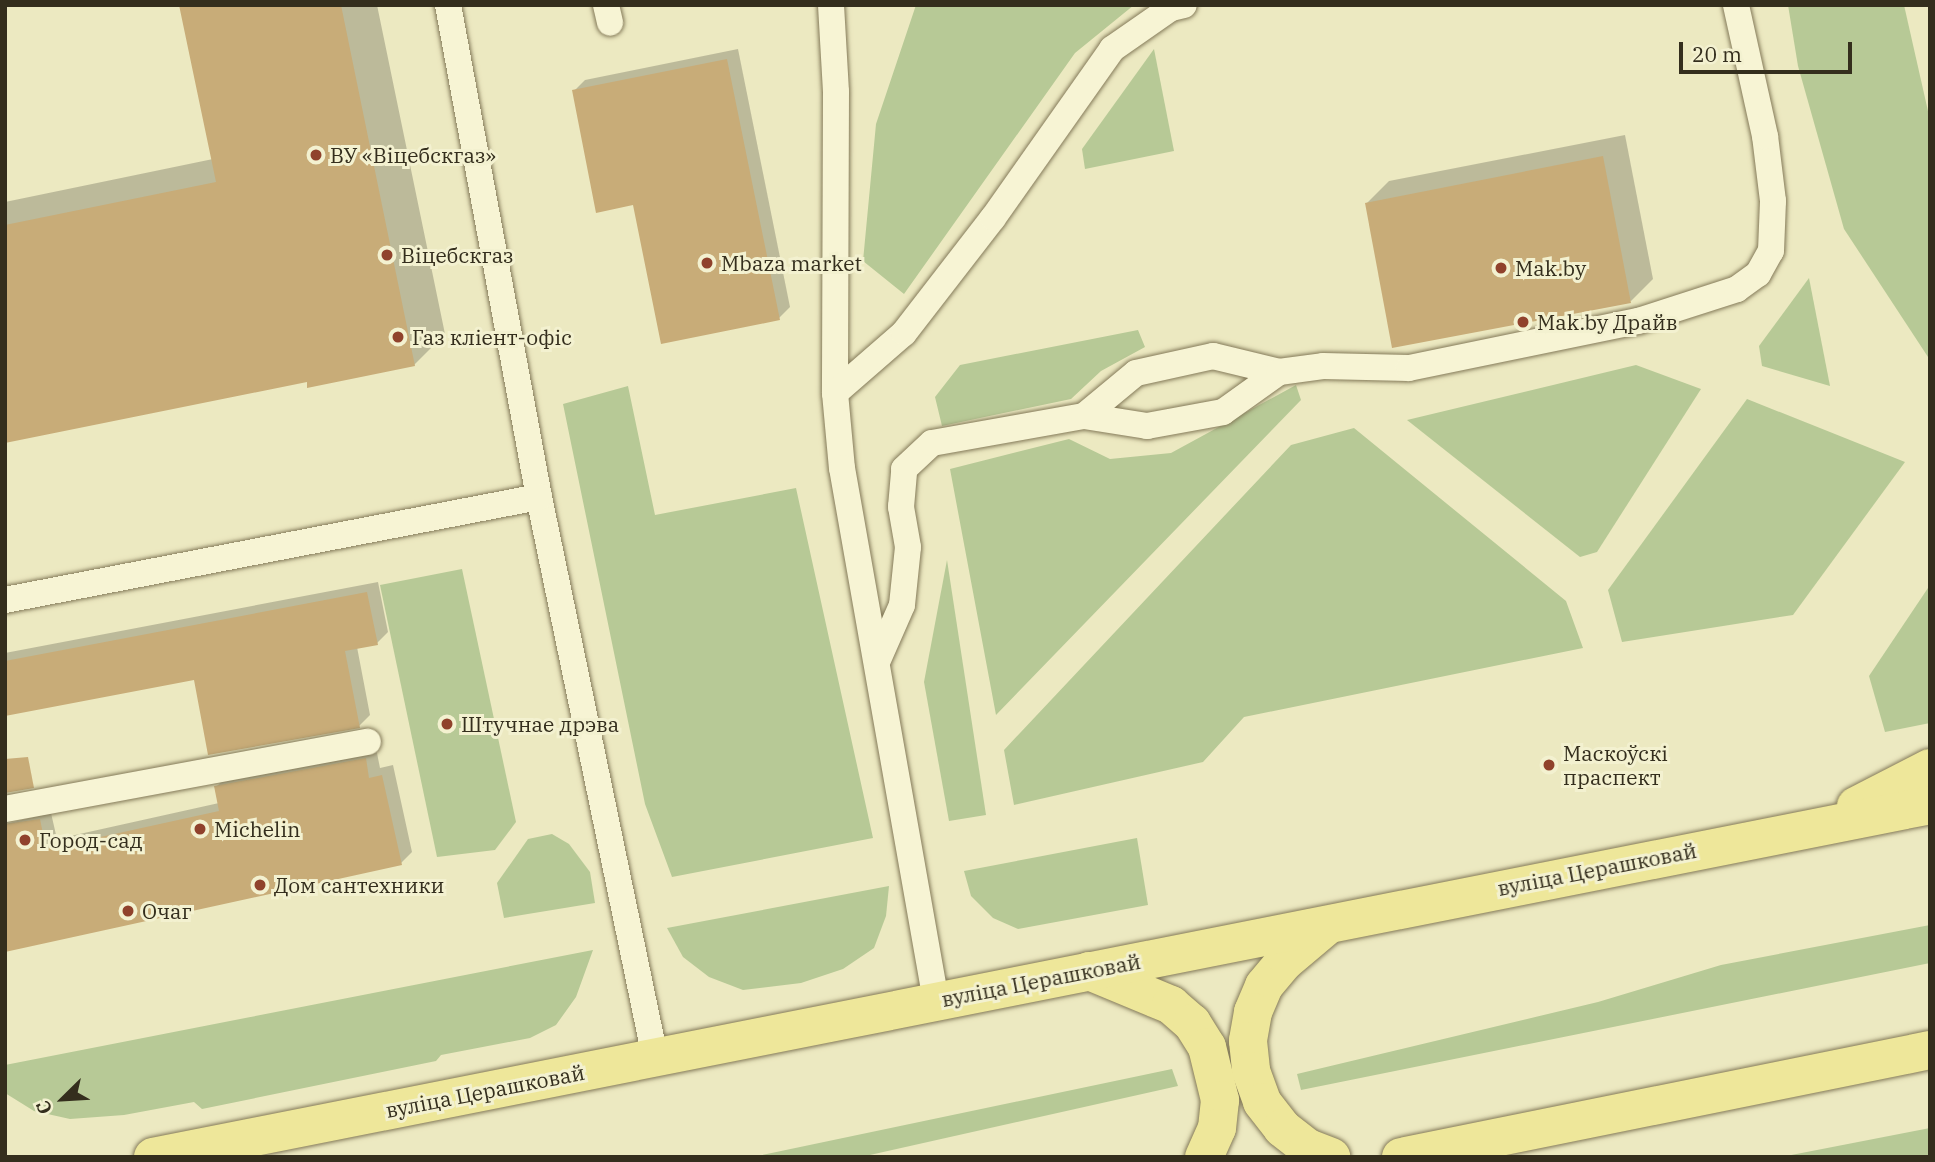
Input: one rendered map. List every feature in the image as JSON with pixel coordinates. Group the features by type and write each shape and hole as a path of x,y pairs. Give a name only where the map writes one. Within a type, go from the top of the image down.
{"main road":[{"path":"1819,825 1930,768"},
{"name":"вуліца Церашковай","path":"153,1157 1930,804"},
{"path":"1331,1157 1308,1148 1282,1128 1262,1102 1251,1071 1248,1041 1253,1012 1265,986 1284,962 1332,922"},
{"path":"1088,971 1171,1005 1192,1023 1207,1047 1220,1100 1217,1128 1204,1157"},
{"path":"1423,1155 1920,1054"}],"lane":[{"path":"448,5 539,498 655,1057"},
{"path":"831,5 836,92 835,393 842,468 936,1001"},
{"path":"835,393 904,333 993,218 1112,49 1171,8 1184,5"},
{"path":"1084,416 1136,373 1213,356 1279,372 1323,366 1409,368 1638,321 1737,289 1758,274 1771,251 1773,201 1765,136 1736,5"},
{"path":"877,662 902,605 908,547 901,507 904,469 932,443 1084,416 1147,426 1223,412 1279,372"},
{"path":"5,600 539,498"},
{"path":"5,809 368,742"}],"green space":[{"path":"916,5 1134,5 1075,53 904,294 863,261 876,124"},
{"path":"1788,5 1904,5 1930,120 1930,360 1844,229 1798,66"},
{"path":"1154,49 1174,151 1085,169 1082,149"},
{"path":"1809,278 1830,386 1762,366 1759,346"},
{"path":"1138,330 1145,347 1101,371 1071,399 942,426 935,397 960,365"},
{"path":"1636,365 1701,389 1597,552 1580,557 1407,420"},
{"path":"1296,385 1301,400 996,715 950,469 1069,439 1110,459 1171,453"},
{"path":"628,386 655,515 796,488 873,838 672,877 645,804 563,404"},
{"path":"1747,399 1905,462 1793,615 1622,642 1608,590"},
{"path":"1354,428 1566,601 1583,648 1244,717 1203,762 1014,805 1004,750 1291,445"},
{"path":"947,560 986,815 949,821 924,682"},
{"path":"462,569 516,822 495,850 437,857 380,585"},
{"path":"1930,585 1930,723 1885,732 1869,676"},
{"path":"552,834 569,844 590,872 595,903 504,918 497,883 528,839"},
{"path":"1137,838 1148,905 1018,929 993,918 971,896 964,871"},
{"path":"889,886 886,916 874,948 843,969 801,983 743,990 709,977 683,957 667,928"},
{"path":"1930,925 1930,963 1301,1090 1297,1074 1598,1002 1721,965"},
{"path":"593,950 576,997 556,1025 530,1038 441,1055 436,1061 202,1109 194,1102 124,1115 70,1119 34,1111 5,1093 5,1065"},
{"path":"1172,1069 1178,1086 861,1157 753,1157"},
{"path":"1930,1128 1930,1157 1781,1157"}],"building":[{"path":"179,5 341,5 415,366 307,388 307,382 5,443 5,225 216,182"},
{"name":"Mbaza market","path":"727,59 780,320 661,344 633,205 596,213 572,90"},
{"name":"Mak.by","path":"1603,156 1631,303 1392,348 1365,203"},
{"path":"367,592 378,645 345,651 360,728 208,755 194,680 5,716 5,661"},
{"path":"28,757 34,788 5,793 5,759"},
{"path":"366,758 369,778 382,775 402,865 5,952 5,824 40,819 46,849 219,811 214,786"}],"place":[{"name":"ВУ «Віцебскгаз»","path":"316,155"},
{"name":"Віцебскгаз","path":"387,255"},
{"name":"Mbaza market","path":"707,263"},
{"name":"Mak.by","path":"1501,268"},
{"name":"Маk.by Драйв","path":"1523,322"},
{"name":"Газ кліент-офіс","path":"398,337"},
{"name":"Штучнае дрэва","path":"447,724"},
{"name":"Маскоўскі праспект","path":"1549,765"},
{"name":"Michelin","path":"200,829"},
{"name":"Город-сад","path":"25,840"},
{"name":"Дом сантехники","path":"260,885"},
{"name":"Очаг","path":"128,911"}]}
